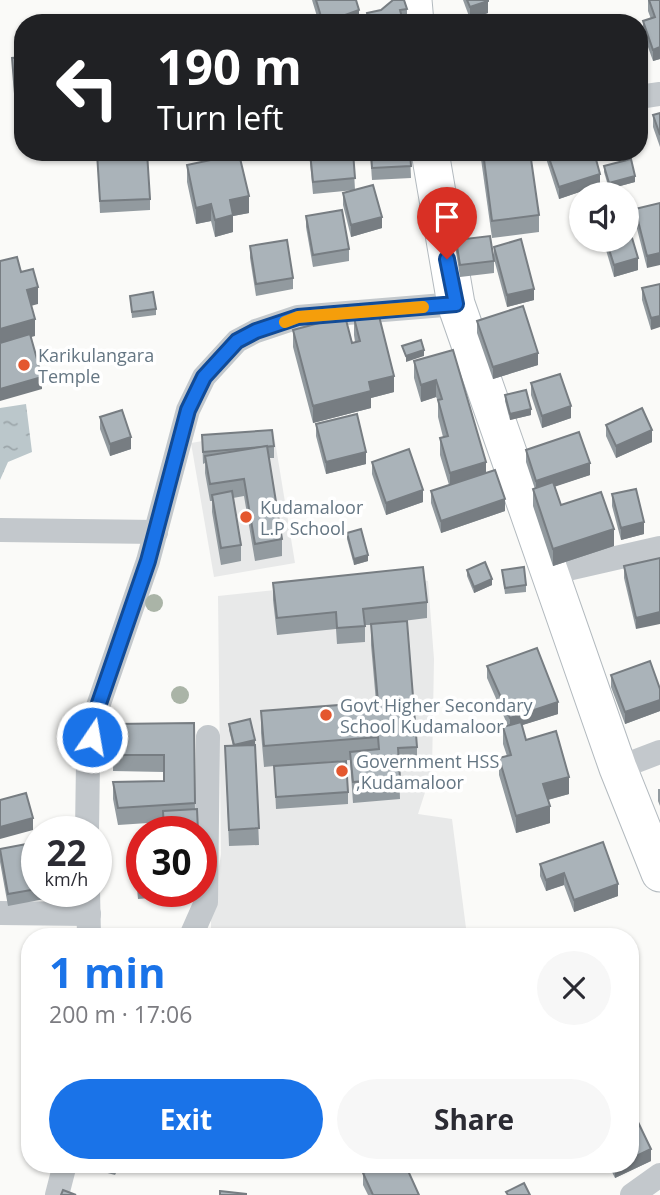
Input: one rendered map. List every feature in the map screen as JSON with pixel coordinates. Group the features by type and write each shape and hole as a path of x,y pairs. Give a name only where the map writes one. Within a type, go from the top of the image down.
{"main road":[{"path":"432,161 456,304 618,768 660,873"}],"street":[{"path":"87,816 88,762 96,712 148,561 188,410 204,377 237,341 256,331 298,317 456,304"},
{"path":"0,530 156,532"},
{"path":"550,573 660,548"},
{"path":"195,928 206,902 208,737"},
{"path":"618,768 660,752"},
{"path":"0,913 89,914"},
{"path":"57,1195 63,1173"},
{"path":"632,1195 660,1175"}],"shaded area":[{"name":"Kudamaloor L.P School","path":"273,429 295,563 214,577 191,443"},
{"name":"Govt Higher Secondary School Kudamaloor","path":"406,576 428,581 434,659 432,771 418,814 452,819 466,928 211,928 212,907 217,907 217,877 221,855 218,596"}],"water":[{"path":"26,404 32,452 8,462 0,480 0,408"}],"building":[{"path":"316,0 356,0 359,10 348,14 320,14"},
{"path":"393,0 404,0 407,9 400,10 401,14 367,14 381,10"},
{"path":"467,0 488,0 488,1 470,7"},
{"path":"649,0 660,0 660,47 653,50 648,36 648,19 655,17"},
{"path":"660,113 660,135 653,115"},
{"path":"98,161 148,161 150,199 100,201"},
{"path":"206,161 241,161 249,196 230,200 233,215 215,220 211,204 196,208 187,165"},
{"path":"311,161 354,161 355,178 313,182"},
{"path":"372,161 411,161 411,166 372,168"},
{"path":"484,161 531,161 539,215 492,221"},
{"path":"550,161 596,161 600,174 559,187"},
{"path":"631,161 635,176 609,182 604,166"},
{"path":"373,185 382,217 351,225 343,193"},
{"path":"660,203 660,253 647,256 639,225 639,208"},
{"path":"342,210 349,249 313,255 306,216"},
{"path":"490,236 494,261 460,265 456,240"},
{"path":"521,239 534,289 507,295 494,247"},
{"path":"287,240 293,278 256,284 250,246"},
{"path":"610,252 636,252 638,258 614,265"},
{"path":"17,257 21,272 33,269 38,287 27,290 35,319 0,329 0,261"},
{"path":"660,284 660,316 651,318 642,288"},
{"path":"153,292 156,309 132,312 130,296"},
{"path":"523,306 538,353 493,367 477,321"},
{"path":"378,312 394,376 369,382 371,391 313,406 293,330 345,316 352,343 360,341 354,318"},
{"path":"30,334 42,377 0,389 0,343"},
{"path":"421,340 424,350 406,356 402,346"},
{"path":"453,350 486,462 450,473 440,438 448,436 438,400 442,399 436,380 421,385 414,361"},
{"path":"560,374 571,406 542,416 531,383"},
{"path":"526,390 531,409 510,414 505,395"},
{"path":"642,408 652,430 616,446 606,425"},
{"path":"122,410 131,437 110,444 100,417"},
{"path":"357,414 366,452 326,462 316,424"},
{"path":"272,430 274,446 203,452 202,435"},
{"path":"579,432 590,463 536,481 526,450"},
{"path":"267,446 282,539 255,544 244,479 210,484 205,456"},
{"path":"409,449 423,490 386,503 372,462"},
{"path":"495,470 505,499 441,521 431,491"},
{"path":"553,482 561,505 601,492 614,529 553,549 533,489"},
{"path":"636,489 644,522 621,528 612,494"},
{"path":"232,491 241,545 221,548 212,495"},
{"path":"361,529 368,555 354,559 347,533"},
{"path":"660,558 660,612 636,618 624,566"},
{"path":"485,562 492,579 474,587 467,570"},
{"path":"423,567 427,602 363,609 365,626 337,628 336,612 277,618 273,583"},
{"path":"524,567 526,585 505,588 502,570"},
{"path":"407,621 417,747 398,748 400,778 353,782 350,752 379,749 378,737 264,746 261,711 378,702 371,624"},
{"path":"537,648 558,702 510,718 487,666"},
{"path":"650,661 660,689 660,700 625,712 611,675"},
{"path":"250,719 255,740 234,745 229,724"},
{"path":"521,722 526,740 556,731 569,777 543,784 550,806 516,816 499,758 511,755 503,727"},
{"path":"194,723 195,803 118,808 113,782 164,781 164,755 113,755 114,724"},
{"path":"255,745 259,828 229,830 225,746"},
{"path":"346,761 348,792 276,797 274,766"},
{"path":"26,793 32,816 21,816 21,821 0,827 0,800"},
{"path":"197,809 197,816 163,816 163,811"},
{"path":"603,842 618,884 574,900 564,873 546,880 540,864"},
{"path":"21,845 21,892 8,894 0,849"},
{"path":"639,1124 651,1149 639,1155"},
{"path":"363,1173 409,1173 419,1195 373,1195"},
{"path":"524,1183 530,1195 508,1195 506,1192"},
{"path":"63,1190 76,1195 61,1195"},
{"path":"220,1191 246,1194 246,1195 220,1195"}],"slow traffic":[{"path":"285,322 298,317 423,307"}],"place":[{"name":"Karikulangara Temple","path":"24,365"},
{"name":"Kudamaloor L.P School","path":"246,517"},
{"name":"Govt Higher Secondary School Kudamaloor","path":"326,715"},
{"name":"Government HSS ,Kudamaloor","path":"342,771"}],"route":[{"path":"92,737 96,712 148,561 188,410 204,377 237,341 256,331 298,317 456,304 447,259"}]}
